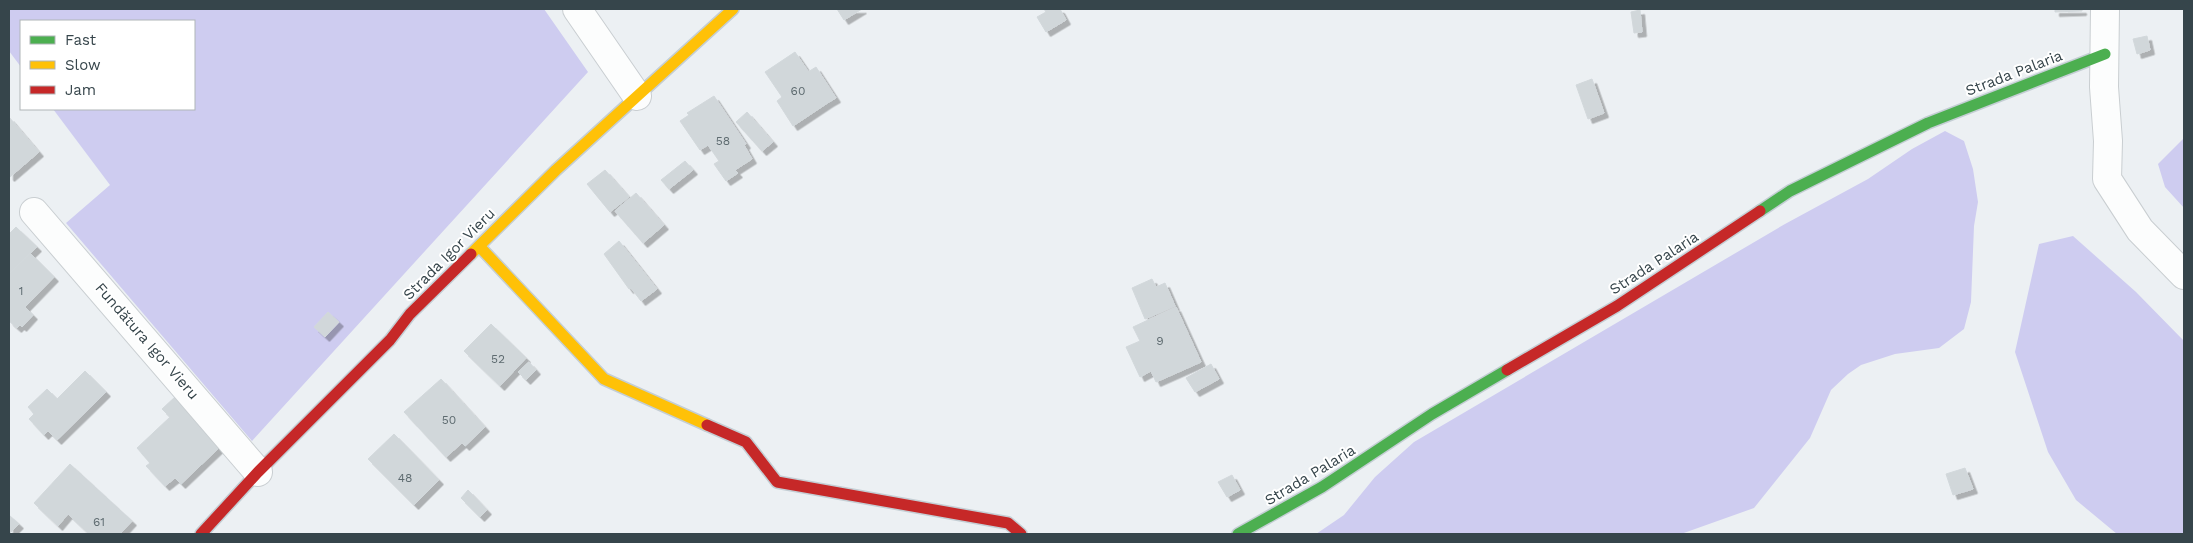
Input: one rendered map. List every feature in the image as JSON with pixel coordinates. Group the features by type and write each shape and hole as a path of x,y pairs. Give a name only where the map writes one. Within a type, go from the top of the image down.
{"street":[{"path":"577,9 637,96"},
{"name":"Strada Igor Vieru","path":"200,534 258,472 390,340 410,314 556,170 733,9"},
{"path":"2105,9 2104,87 2108,141 2107,179 2140,230 2184,275"},
{"name":"Strada Palaria","path":"1238,534 1322,487 1432,414 1617,306 1790,191 1928,122 2105,54"},
{"name":"Fundătura Igor Vieru","path":"34,212 258,472"},
{"path":"479,246 604,378 746,442 777,482 1008,523 1021,534"}],"shaded area":[{"path":"9,9 544,9 588,72 252,441 66,223 110,185 54,110 195,110 195,20 20,20 20,66 9,51"},
{"path":"1945,131 1964,141 1973,169 1978,202 1974,226 1971,302 1964,329 1939,348 1895,354 1861,365 1848,374 1831,390 1810,438 1754,508 1681,534 1316,534 1344,515 1375,477 1414,442 1785,224 1868,179 1912,149"},
{"path":"2184,138 2184,208 2165,187 2158,164"},
{"path":"2073,236 2136,292 2184,341 2184,534 2117,534 2076,500 2048,452 2015,352 2039,244"}],"building":[{"path":"837,9 862,9 844,20"},
{"path":"1044,9 1060,9 1066,20 1046,32 1037,17 1046,12"},
{"path":"2055,9 2082,9 2082,11 2055,12"},
{"path":"1640,10 1642,32 1634,33 1631,12"},
{"path":"2147,36 2150,50 2137,54 2133,39"},
{"path":"795,52 829,102 793,126 777,101 782,97 765,72"},
{"path":"816,67 836,98 829,102 808,72"},
{"path":"1592,79 1604,113 1588,119 1576,85"},
{"path":"714,96 746,144 744,145 752,159 735,170 738,173 726,181 714,164 719,161 708,145 700,150 680,121 689,115 687,113"},
{"path":"747,112 773,142 762,151 736,122"},
{"path":"9,117 39,152 10,177 9,176"},
{"path":"685,161 693,170 669,189 661,180"},
{"path":"605,170 629,197 610,212 587,184"},
{"path":"636,193 664,225 643,243 615,211"},
{"path":"16,227 37,247 9,274 9,234"},
{"path":"619,241 657,289 641,301 631,288 629,289 604,254"},
{"path":"30,253 54,277 25,307 33,315 22,327 20,325 17,328 9,321 9,274"},
{"path":"1152,279 1156,287 1165,283 1175,306 1145,319 1132,288"},
{"path":"1176,307 1201,362 1156,382 1151,371 1140,377 1126,347 1140,341 1133,327"},
{"path":"328,312 339,322 325,337 314,327"},
{"path":"491,324 526,358 500,386 464,351"},
{"path":"529,362 536,370 526,380 518,372"},
{"path":"1211,364 1219,379 1195,392 1186,378"},
{"path":"85,371 106,392 57,440 48,431 44,435 29,419 34,414 28,407 47,389 57,399"},
{"path":"441,379 485,427 465,446 462,443 446,457 404,412"},
{"path":"176,396 222,445 181,484 175,478 165,486 146,466 150,463 137,448 170,417 162,409"},
{"path":"394,434 439,480 414,505 368,459"},
{"path":"70,464 132,521 120,534 89,534 68,514 58,526 34,503"},
{"path":"1965,468 1973,489 1953,495 1946,474"},
{"path":"1232,475 1240,490 1227,497 1218,482"},
{"path":"468,490 487,510 480,517 461,498"},
{"path":"9,515 19,524 9,534"}],"traffic: fast":[{"path":"1760,211 1790,191 1928,123 2105,54"},
{"path":"1238,534 1322,487 1432,414 1507,370"}],"traffic: slow":[{"path":"471,254 556,170 733,9"},
{"path":"479,246 604,379 707,425"}],"traffic: jam":[{"path":"1507,370 1617,306 1760,211"},
{"path":"201,534 258,472 390,340 410,314 471,254"},
{"path":"707,425 746,442 777,482 1008,523 1021,534"}]}
